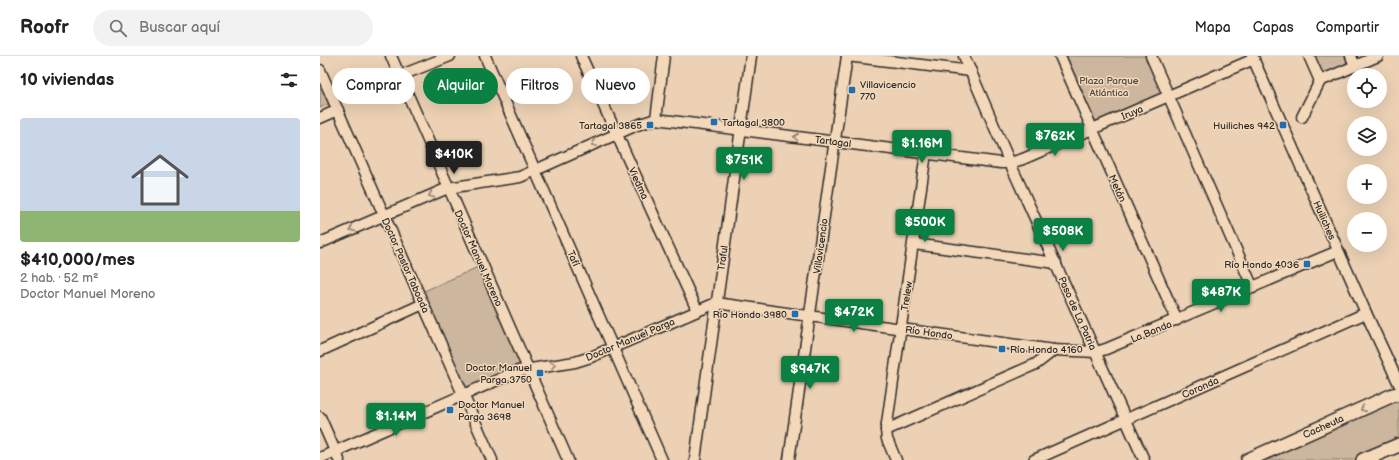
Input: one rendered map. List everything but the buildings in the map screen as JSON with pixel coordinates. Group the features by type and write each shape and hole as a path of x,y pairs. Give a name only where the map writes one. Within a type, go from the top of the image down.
{"street":[{"name":"Doctor Manuel Moreno","path":"391,56 396,68"},
{"path":"415,70 450,56"},
{"name":"Tafí","path":"485,56 662,460"},
{"name":"Viedma","path":"581,56 697,310"},
{"path":"320,243 448,188 511,179 536,170 616,134 656,119 664,56"},
{"name":"Traful","path":"695,460 751,56"},
{"path":"847,56 971,71"},
{"name":"Villavicencio","path":"789,460 847,56"},
{"name":"Paso de La Patria","path":"964,56 1144,460"},
{"name":"Metán","path":"1060,56 1177,320"},
{"path":"1151,56 1253,288"},
{"path":"1310,56 1320,80"},
{"path":"1350,56 1355,66"},
{"path":"1302,117 1320,80 1378,56"},
{"name":"Iruya","path":"1010,162 1023,159 1253,58"},
{"name":"Huiliches","path":"1253,58 1366,313 1399,381"},
{"name":"Doctor Pastor Taboada","path":"320,70 492,460"},
{"name":"Doctor Manuel Moreno","path":"411,104 568,460"},
{"path":"320,118 338,110"},
{"name":"Tartagal","path":"656,119 926,154 1001,163 1010,162"},
{"name":"Trelew","path":"896,460 887,439 886,430 926,154"},
{"path":"914,244 1056,263"},
{"name":"La Banda","path":"1096,352 1177,320 1338,251"},
{"name":"Doctor Manuel Parga","path":"320,458 337,456 464,395 518,371 575,362 591,357 716,303"},
{"name":"Río Hondo","path":"716,303 725,303 1054,350 1096,352"},
{"path":"320,351 423,304"},
{"name":"Coronda","path":"1034,460 1366,313"},
{"path":"886,430 1036,364 1054,350"},
{"name":"Cacheuta","path":"1248,460 1393,395 1399,394"},
{"path":"320,417 337,456"},
{"path":"1363,460 1399,445"}],"green space":[{"name":"Plaza Parque Atlántica","path":"1063,56 1148,56 1165,94 1093,124"},
{"path":"1314,56 1348,57 1345,65 1327,72 1323,72"},
{"path":"320,79 330,103 320,108"},
{"path":"478,267 523,365 465,391 422,292"},
{"path":"1399,394 1399,445 1363,460 1248,460"}],"place":[{"name":"Villavicencio 770","path":"852,90"},
{"name":"Tartagal 3800","path":"714,122"},
{"name":"Tartagal 3865","path":"650,125"},
{"name":"Huiliches 942","path":"1283,125"},
{"name":"Río Hondo 4036","path":"1307,264"},
{"name":"Río Hondo 3980","path":"795,314"},
{"name":"Río Hondo 4160","path":"1002,349"},
{"name":"Doctor Manuel Parga 3750","path":"540,373"},
{"name":"Doctor Manuel Parga 3698","path":"450,410"}]}
